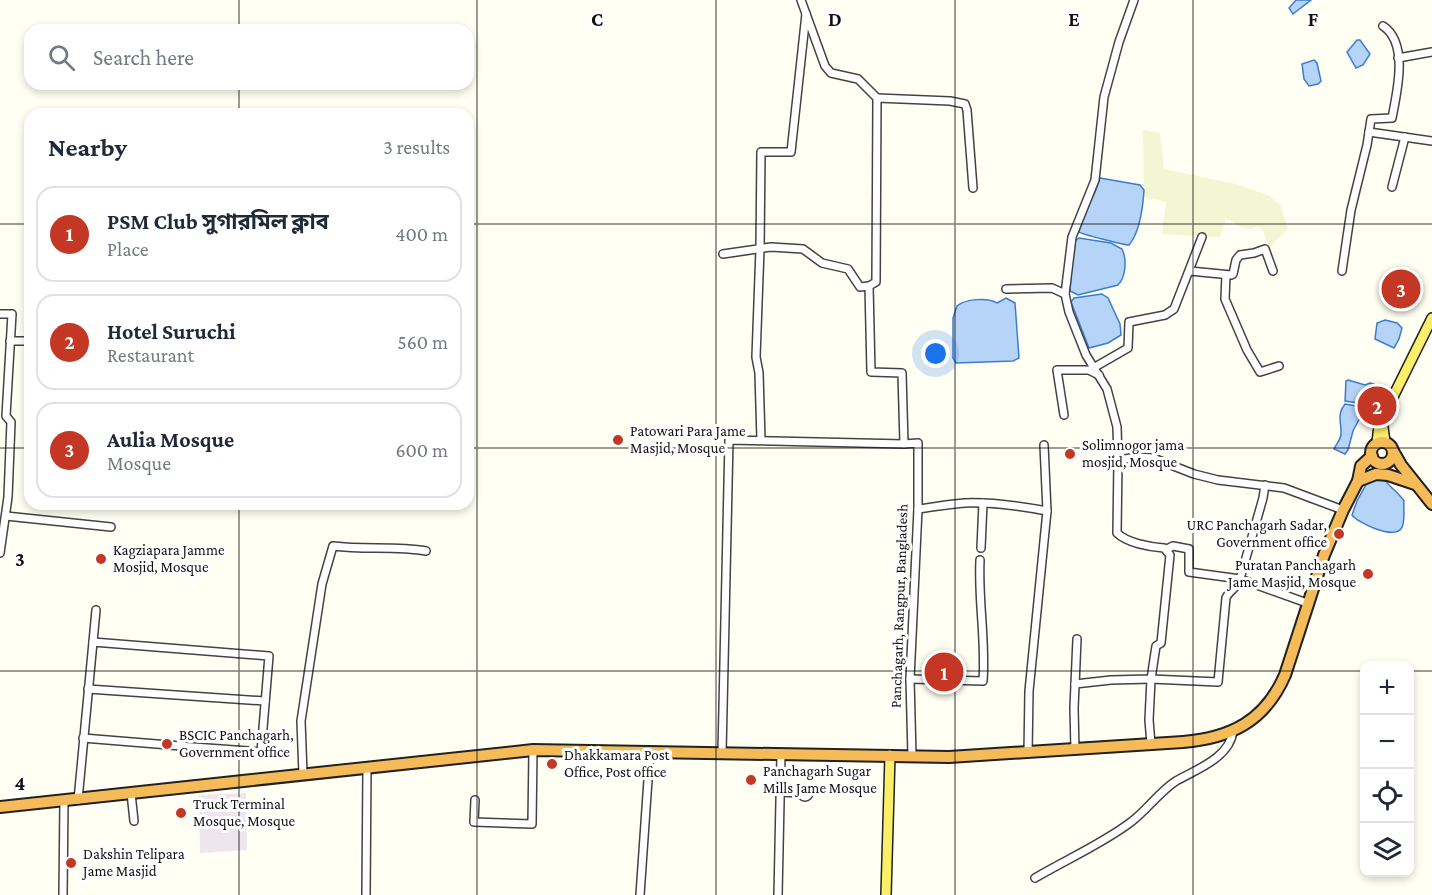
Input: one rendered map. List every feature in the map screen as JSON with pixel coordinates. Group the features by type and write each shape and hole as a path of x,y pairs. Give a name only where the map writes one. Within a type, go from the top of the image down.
{"highway":[{"path":"1362,480 1360,469 1373,447 1381,443 1390,445 1401,465 1432,504"},
{"path":"1388,463 1392,459 1393,451"},
{"path":"1368,458 1376,462 1401,465"},
{"path":"0,807 533,750 975,756 1205,740 1233,732 1258,714 1277,692 1307,603 1343,510 1362,480 1376,474 1388,475 1416,485"}],"main road":[{"path":"1381,443 1380,423 1432,318"},
{"path":"886,895 890,755"}],"street":[{"path":"801,0 825,66 831,73 858,79 878,98 950,101 965,104 968,110 973,188"},
{"path":"1134,0 1119,42 1104,97 1095,180 1072,237 1065,294 1076,332 1086,355 1107,389 1115,414 1118,460 1117,533 1138,544 1167,549 1173,546 1189,549 1189,572 1240,579 1307,603"},
{"path":"761,440 759,373 756,357 761,152 790,152 806,14"},
{"path":"1342,271 1351,210 1371,119 1373,117 1392,118 1398,79 1398,58 1395,38 1383,26"},
{"path":"1398,58 1432,52"},
{"path":"723,254 771,247 802,249 822,263 848,269 860,287 876,282 878,98"},
{"path":"1369,132 1432,141"},
{"path":"1392,187 1405,137"},
{"path":"1095,367 1128,348 1129,322 1165,315 1174,309 1202,237"},
{"path":"1190,271 1233,274 1239,255 1254,254 1265,249 1273,271"},
{"path":"1226,275 1226,299 1251,357 1260,372 1279,366"},
{"path":"722,753 729,440 904,444 902,373 871,372 869,286"},
{"path":"1006,290 1053,288 1065,294"},
{"path":"0,314 12,314 6,416 11,422 6,516 0,553"},
{"path":"10,341 24,341"},
{"path":"1064,416 1058,370 1089,370 1099,375"},
{"name":"Panchagarh, Rangpur, Bangladesh","path":"904,444 918,443 918,509 910,679 912,756"},
{"path":"1028,753 1029,691 1047,511 1044,445"},
{"path":"1118,460 1138,457 1154,458 1181,470 1218,480 1290,489 1343,510"},
{"path":"1075,684 1151,679 1218,682 1227,598 1229,592 1239,584 1265,485"},
{"path":"918,509 983,503 1015,505 1047,511"},
{"path":"981,548 983,503"},
{"path":"6,516 111,527"},
{"path":"303,774 301,721 322,584 333,546 356,549 410,548 426,551"},
{"path":"1151,744 1149,720 1151,679 1155,648 1161,643 1170,567 1170,555 1167,549"},
{"path":"910,679 983,681 983,637 978,590 980,561"},
{"path":"78,800 96,610"},
{"path":"1075,750 1077,639"},
{"path":"83,738 261,752 268,656 93,642"},
{"path":"88,688 265,701"},
{"path":"1035,878 1132,822 1175,782 1217,756 1227,746 1233,732"},
{"path":"475,800 474,822 531,824 533,750"},
{"path":"639,895 650,751"},
{"path":"779,895 781,754"},
{"path":"366,895 367,767"},
{"path":"780,792 800,793"},
{"path":"131,793 134,821"},
{"path":"63,895 64,800"}],"shaded area":[{"path":"246,793 247,850 200,853 199,795"}],"green space":[{"path":"1143,130 1160,133 1164,169 1236,184 1270,196 1281,206 1288,229 1269,247 1262,229 1257,226 1252,229 1241,227 1226,218 1220,237 1162,234 1166,202 1144,197"}],"water":[{"path":"1296,0 1311,0 1293,14 1289,8"},
{"path":"1357,40 1360,40 1370,54 1363,65 1356,68 1347,52"},
{"path":"1314,60 1317,63 1321,81 1309,86 1304,79 1302,64"},
{"path":"1100,178 1140,185 1144,190 1138,226 1129,245 1079,232 1085,210"},
{"path":"1079,238 1111,243 1122,249 1125,268 1118,285 1078,295 1070,291 1073,248 1075,241"},
{"path":"1102,294 1108,298 1120,324 1121,335 1108,343 1089,348 1071,302 1074,298"},
{"path":"1006,298 1015,303 1019,358 1013,361 956,363 953,358 953,318 957,306 977,300 997,303"},
{"path":"1385,320 1397,323 1402,328 1394,348 1375,339 1377,323"},
{"path":"1346,381 1365,385 1374,384 1375,388 1365,404 1345,401"},
{"path":"1345,404 1362,407 1364,410 1345,454 1334,449 1341,435 1340,415"},
{"path":"1382,476 1404,501 1403,523 1397,532 1375,529 1352,515 1368,481"}],"place":[{"name":"Aulia Mosque","path":"1401,289"},
{"name":"Hotel Suruchi","path":"1377,406"},
{"name":"Patowari Para Jame Masjid, Mosque","path":"618,440"},
{"name":"Solimnogor jama mosjid, Mosque","path":"1070,454"},
{"name":"URC Panchagarh Sadar, Government office","path":"1339,534"},
{"name":"Kagziapara Jamme Mosjid, Mosque","path":"101,559"},
{"name":"Puratan Panchagarh Jame Masjid, Mosque","path":"1368,574"},
{"name":"PSM Club সুগারমিল ক্লাব","path":"944,672"},
{"name":"BSCIC Panchagarh, Government office","path":"167,744"},
{"name":"Dhakkamara Post Office, Post office","path":"552,764"},
{"name":"Panchagarh Sugar Mills Jame Mosque","path":"751,780"},
{"name":"Truck Terminal Mosque, Mosque","path":"181,813"},
{"name":"Dakshin Telipara Jame Masjid","path":"71,863"}]}
